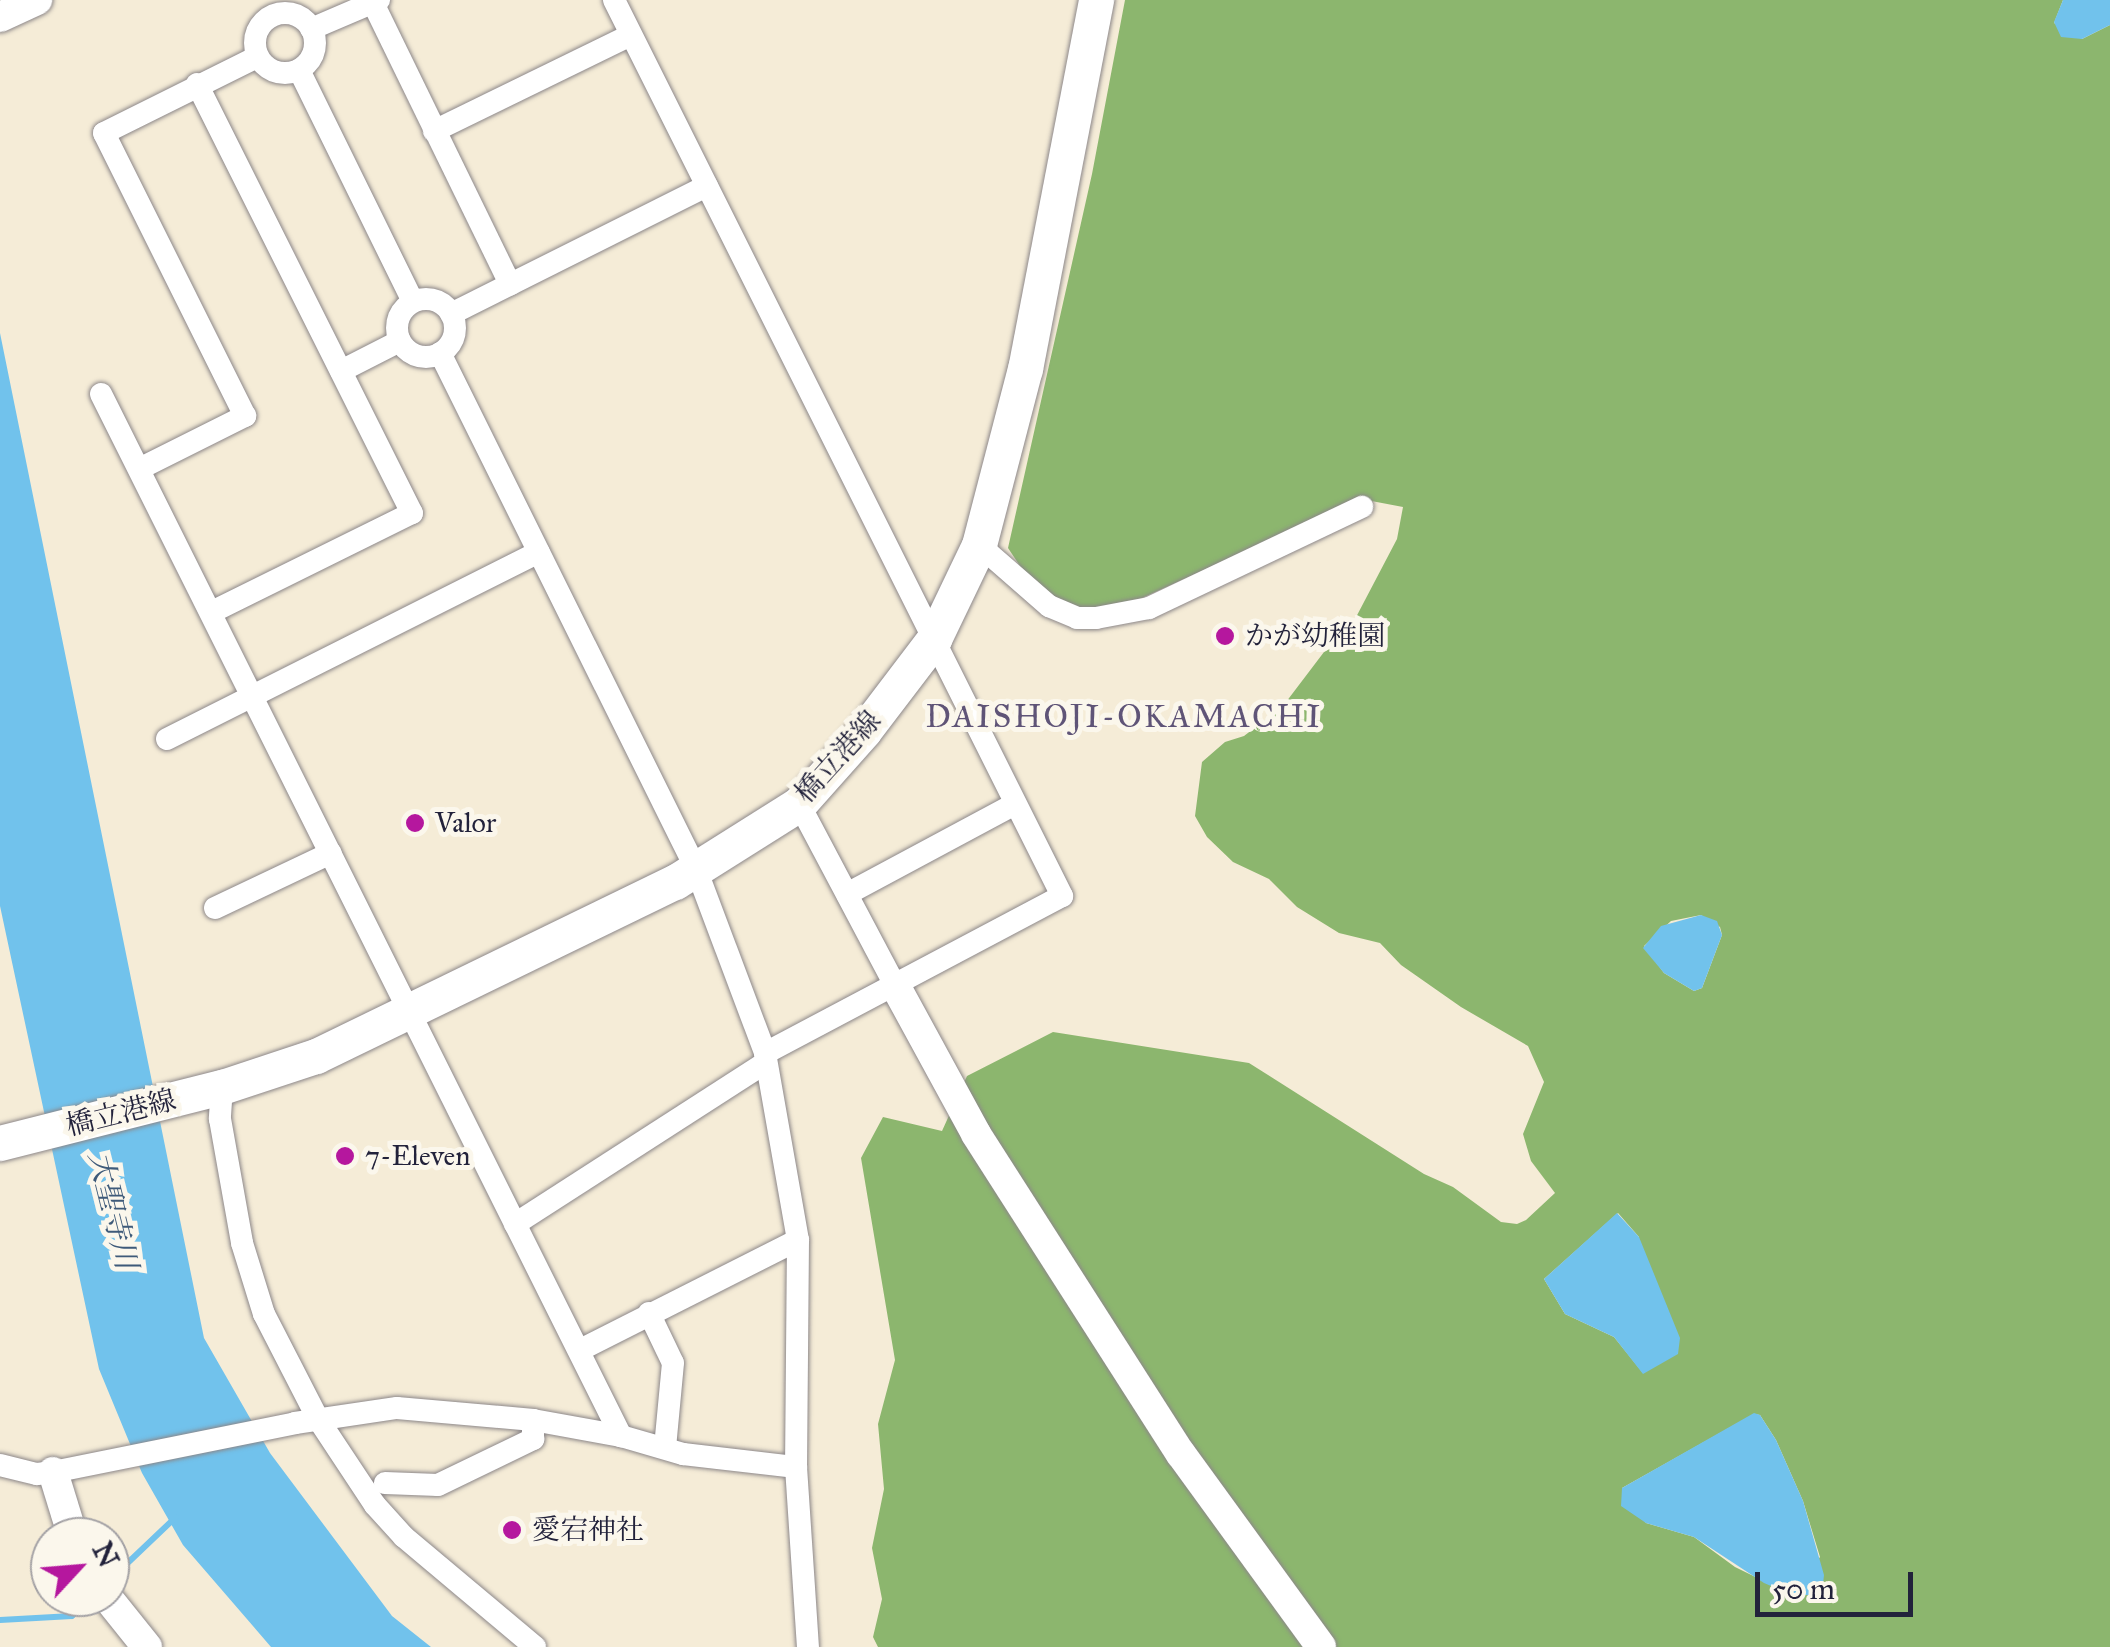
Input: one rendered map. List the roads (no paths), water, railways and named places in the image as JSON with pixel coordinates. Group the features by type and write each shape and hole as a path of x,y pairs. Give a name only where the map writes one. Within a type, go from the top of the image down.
{"main road":[{"name":"橋立港線","path":"0,1143 216,1088 316,1056 411,1013 696,869 799,804 864,731 934,639 979,544 1026,369 1096,0"}],"street":[{"path":"0,17 37,0"},
{"path":"514,1224 765,1058 1062,896 614,0"},
{"path":"311,29 376,2 510,284"},
{"path":"268,8 292,14 311,29 313,55 299,70 280,73 258,56 258,28 268,8"},
{"path":"434,131 631,34"},
{"path":"139,470 245,416 104,133 258,56"},
{"path":"299,70 412,302"},
{"path":"197,84 412,513 212,612"},
{"path":"451,314 707,186"},
{"path":"432,299 451,314 453,338 440,354 413,354 400,341 397,323 412,302 432,299"},
{"path":"340,371 400,341"},
{"path":"440,354 696,869 765,1058 798,1240 796,1467 808,1647"},
{"path":"102,394 621,1436"},
{"path":"979,544 1049,606 1077,618 1107,617 1149,608 1182,594 1362,507"},
{"path":"167,739 540,552"},
{"path":"799,804 976,1134 1182,1454 1321,1647"},
{"path":"848,894 1014,804"},
{"path":"215,908 331,852"},
{"path":"216,1088 242,1243 264,1314 306,1421 392,1523 453,1581 504,1617 535,1647"},
{"path":"580,1350 798,1240"},
{"path":"649,1313 673,1364 665,1448"},
{"path":"0,1465 37,1474 306,1421 397,1408 533,1420 665,1448 796,1467"},
{"path":"392,1523 394,1483 438,1484 533,1439 533,1420"},
{"path":"68,1468 72,1517"},
{"path":"124,1617 148,1647"}],"water":[{"path":"2063,0 2110,0 2110,25 2082,39 2061,37 2054,22"},
{"name":"大聖寺川","path":"0,333 204,1338 270,1453 392,1616 431,1647 271,1647 183,1545 142,1473 99,1369 0,906"},
{"path":"1701,915 1717,921 1722,935 1702,988 1694,991 1664,973 1643,948 1661,926"},
{"path":"1617,1213 1639,1237 1680,1338 1678,1354 1643,1374 1614,1337 1565,1314 1544,1279"},
{"path":"1754,1413 1760,1415 1776,1440 1803,1501 1824,1575 1823,1584 1811,1595 1792,1595 1764,1583 1694,1537 1646,1523 1621,1506 1622,1488"}],"waterway":[{"path":"130,1561 176,1517"},
{"path":"0,1620 54,1617"}],"place":[{"name":"かが幼稚園","path":"1225,636"},
{"name":"Valor","path":"415,823"},
{"name":"7-Eleven","path":"345,1156"},
{"name":"愛宕神社","path":"512,1530"}],"district":[{"name":"DAISHOJI-OKAMACHI","path":"1124,717"}]}
